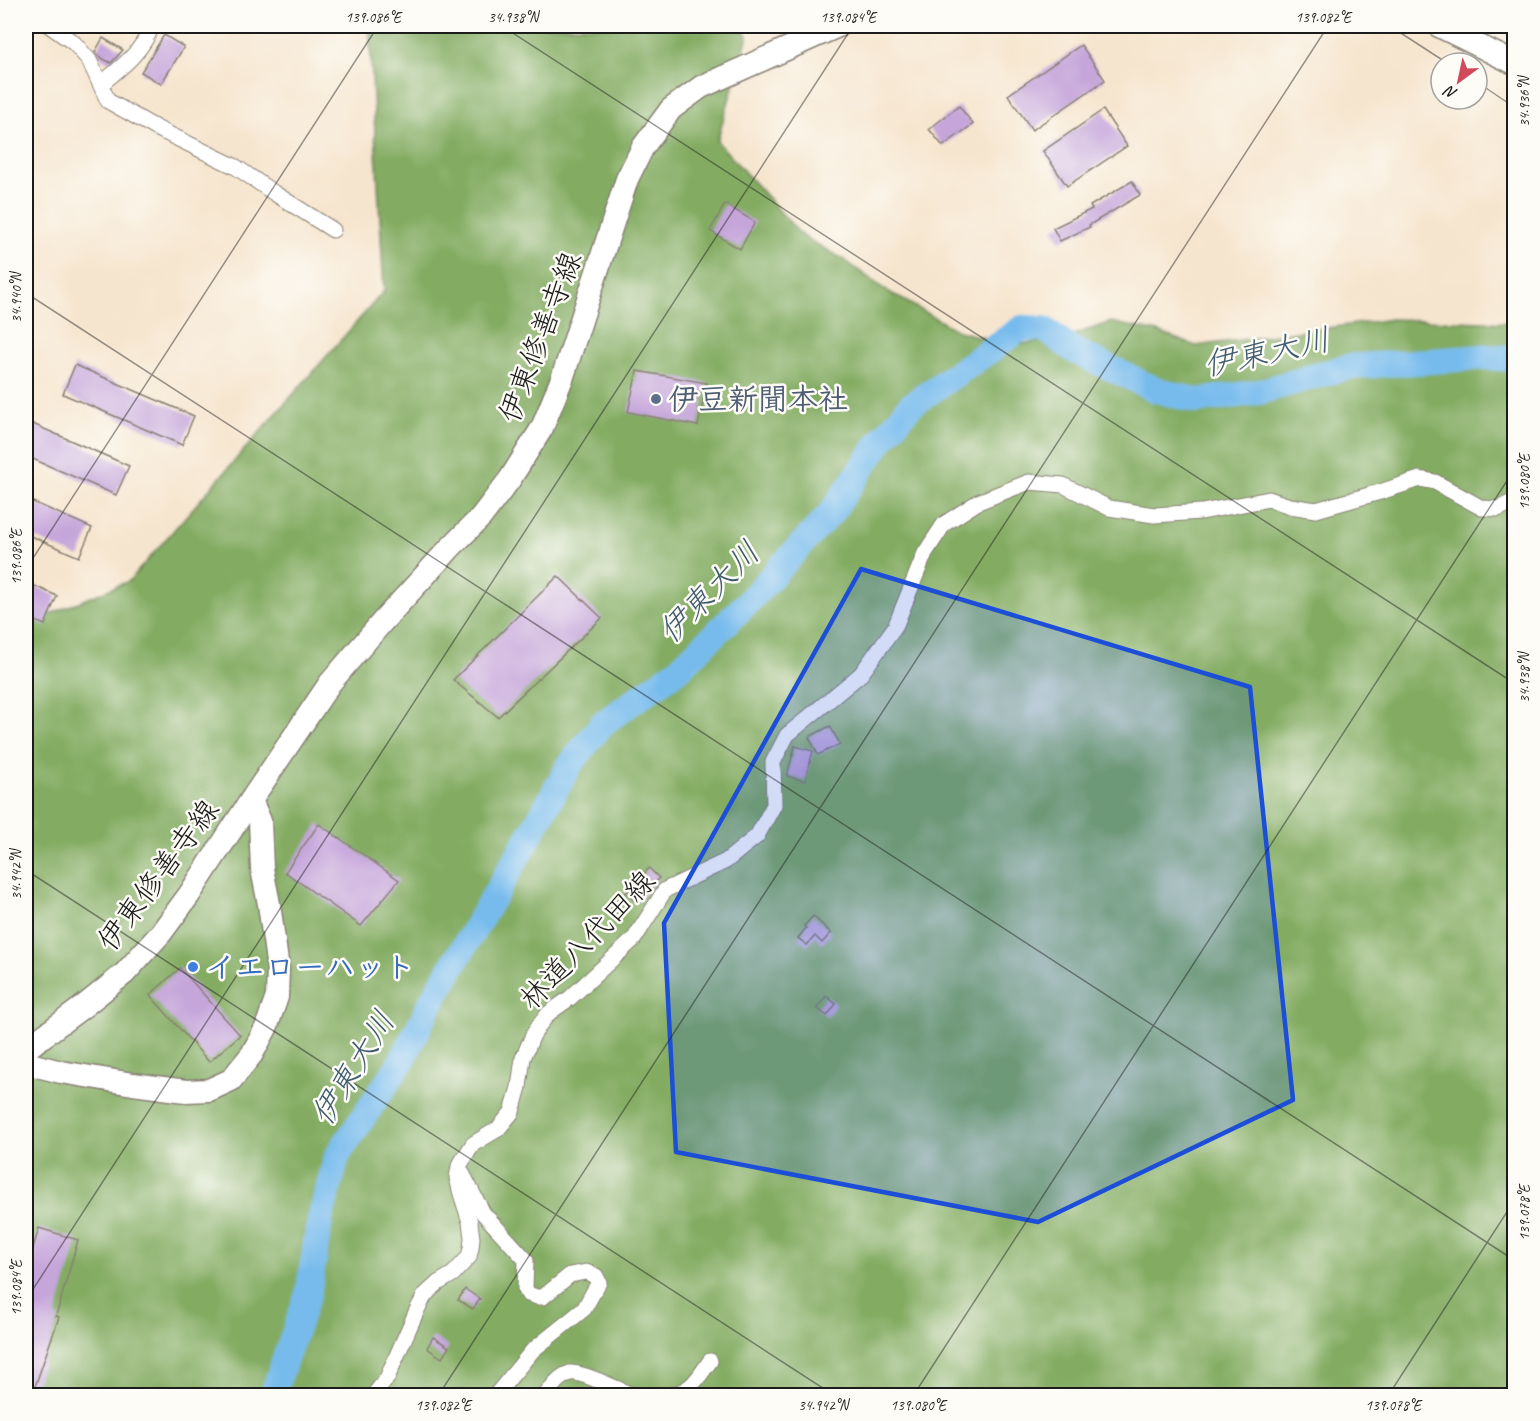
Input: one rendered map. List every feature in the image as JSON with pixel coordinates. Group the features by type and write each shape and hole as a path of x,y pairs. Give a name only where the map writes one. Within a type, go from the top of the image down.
{"main road":[{"name":"伊東修善寺線","path":"26,1049 125,973 161,933 189,895 330,682 383,621 481,517 510,479 542,428 563,376 627,179 643,147 671,109 701,87 838,26"},
{"path":"1439,26 1515,63"},
{"name":"伊東修善寺線","path":"26,1063 81,1075 186,1091 209,1090 231,1080 252,1054 266,1028 277,997 278,969 262,869 260,821 250,800"}],"street":[{"path":"50,26 75,43 89,60 108,101 156,128 236,167 333,230"},
{"path":"101,84 130,61 147,39 153,26"},
{"name":"林道八代田線","path":"459,1166 473,1144 498,1129 512,1112 519,1087 523,1058 533,1035 549,1013 570,998 634,939 665,890 726,861 757,836 774,805 773,762 787,735 861,674 895,627 925,553 944,524 978,502 1029,482 1064,485 1109,508 1154,515 1202,512 1269,499 1290,506 1316,510 1420,479 1435,482 1482,508 1498,509 1515,501"},
{"path":"374,1395 387,1378 425,1295 438,1283 453,1274 469,1257 472,1238 470,1222 457,1178 459,1166"},
{"path":"459,1166 483,1213 526,1260 525,1288 528,1294 543,1297 570,1275 586,1272 596,1276 599,1282 584,1309 533,1350 495,1395"},
{"path":"666,1395 679,1394 694,1384 710,1361"},
{"path":"545,1395 559,1379 572,1372 634,1395"}],"highlighted area":[{"path":"861,569 1250,687 1293,1100 1038,1222 676,1152 664,923"}],"green space":[{"path":"369,26 736,26 748,36 717,141 802,236 843,259 884,289 958,331 1013,345 1065,338 1111,322 1158,332 1196,346 1392,319 1514,323 1514,1395 26,1396 26,624 129,581 384,291"}],"building":[{"path":"164,35 184,47 161,84 141,72"},
{"path":"103,38 123,50 111,63 95,52"},
{"path":"1081,45 1105,80 1032,130 1008,95"},
{"path":"959,106 973,124 943,146 929,129"},
{"path":"1103,110 1127,146 1067,186 1043,151"},
{"path":"1132,181 1140,195 1089,225 1090,227 1060,241 1053,228 1092,209 1090,206"},
{"path":"725,204 755,222 740,249 710,231"},
{"path":"75,365 194,416 182,445 63,394"},
{"path":"637,371 707,383 698,426 628,412"},
{"path":"26,421 129,466 116,495 26,456"},
{"path":"26,499 92,528 79,557 26,534"},
{"path":"558,576 602,618 498,717 453,680"},
{"path":"26,582 57,596 45,625 26,617"},
{"path":"830,726 840,744 818,755 809,737"},
{"path":"795,746 813,751 805,781 787,776"},
{"path":"319,824 399,880 361,926 285,872"},
{"path":"649,868 659,878 637,903 626,893"},
{"path":"813,916 831,933 822,943 815,936 807,945 798,938 806,928 804,926"},
{"path":"180,968 240,1035 209,1062 150,995"},
{"path":"826,996 836,1004 827,1016 817,1008"},
{"path":"39,1228 78,1240 56,1316 59,1317 32,1395 26,1395 26,1272"},
{"path":"465,1289 480,1299 473,1309 458,1300"},
{"path":"433,1337 449,1347 442,1358 427,1348"}],"waterway":[{"name":"伊東大川","path":"272,1396 308,1294 320,1220 337,1156 403,1059 430,1004 569,766 602,724 679,669 746,604 831,513 881,441 910,406 1022,328 1044,329 1075,351 1156,390 1197,401 1259,392 1347,367 1486,357 1514,359"}],"place":[{"name":"伊豆新聞本社","path":"656,399"},
{"name":"イエローハット","path":"193,967"}]}
